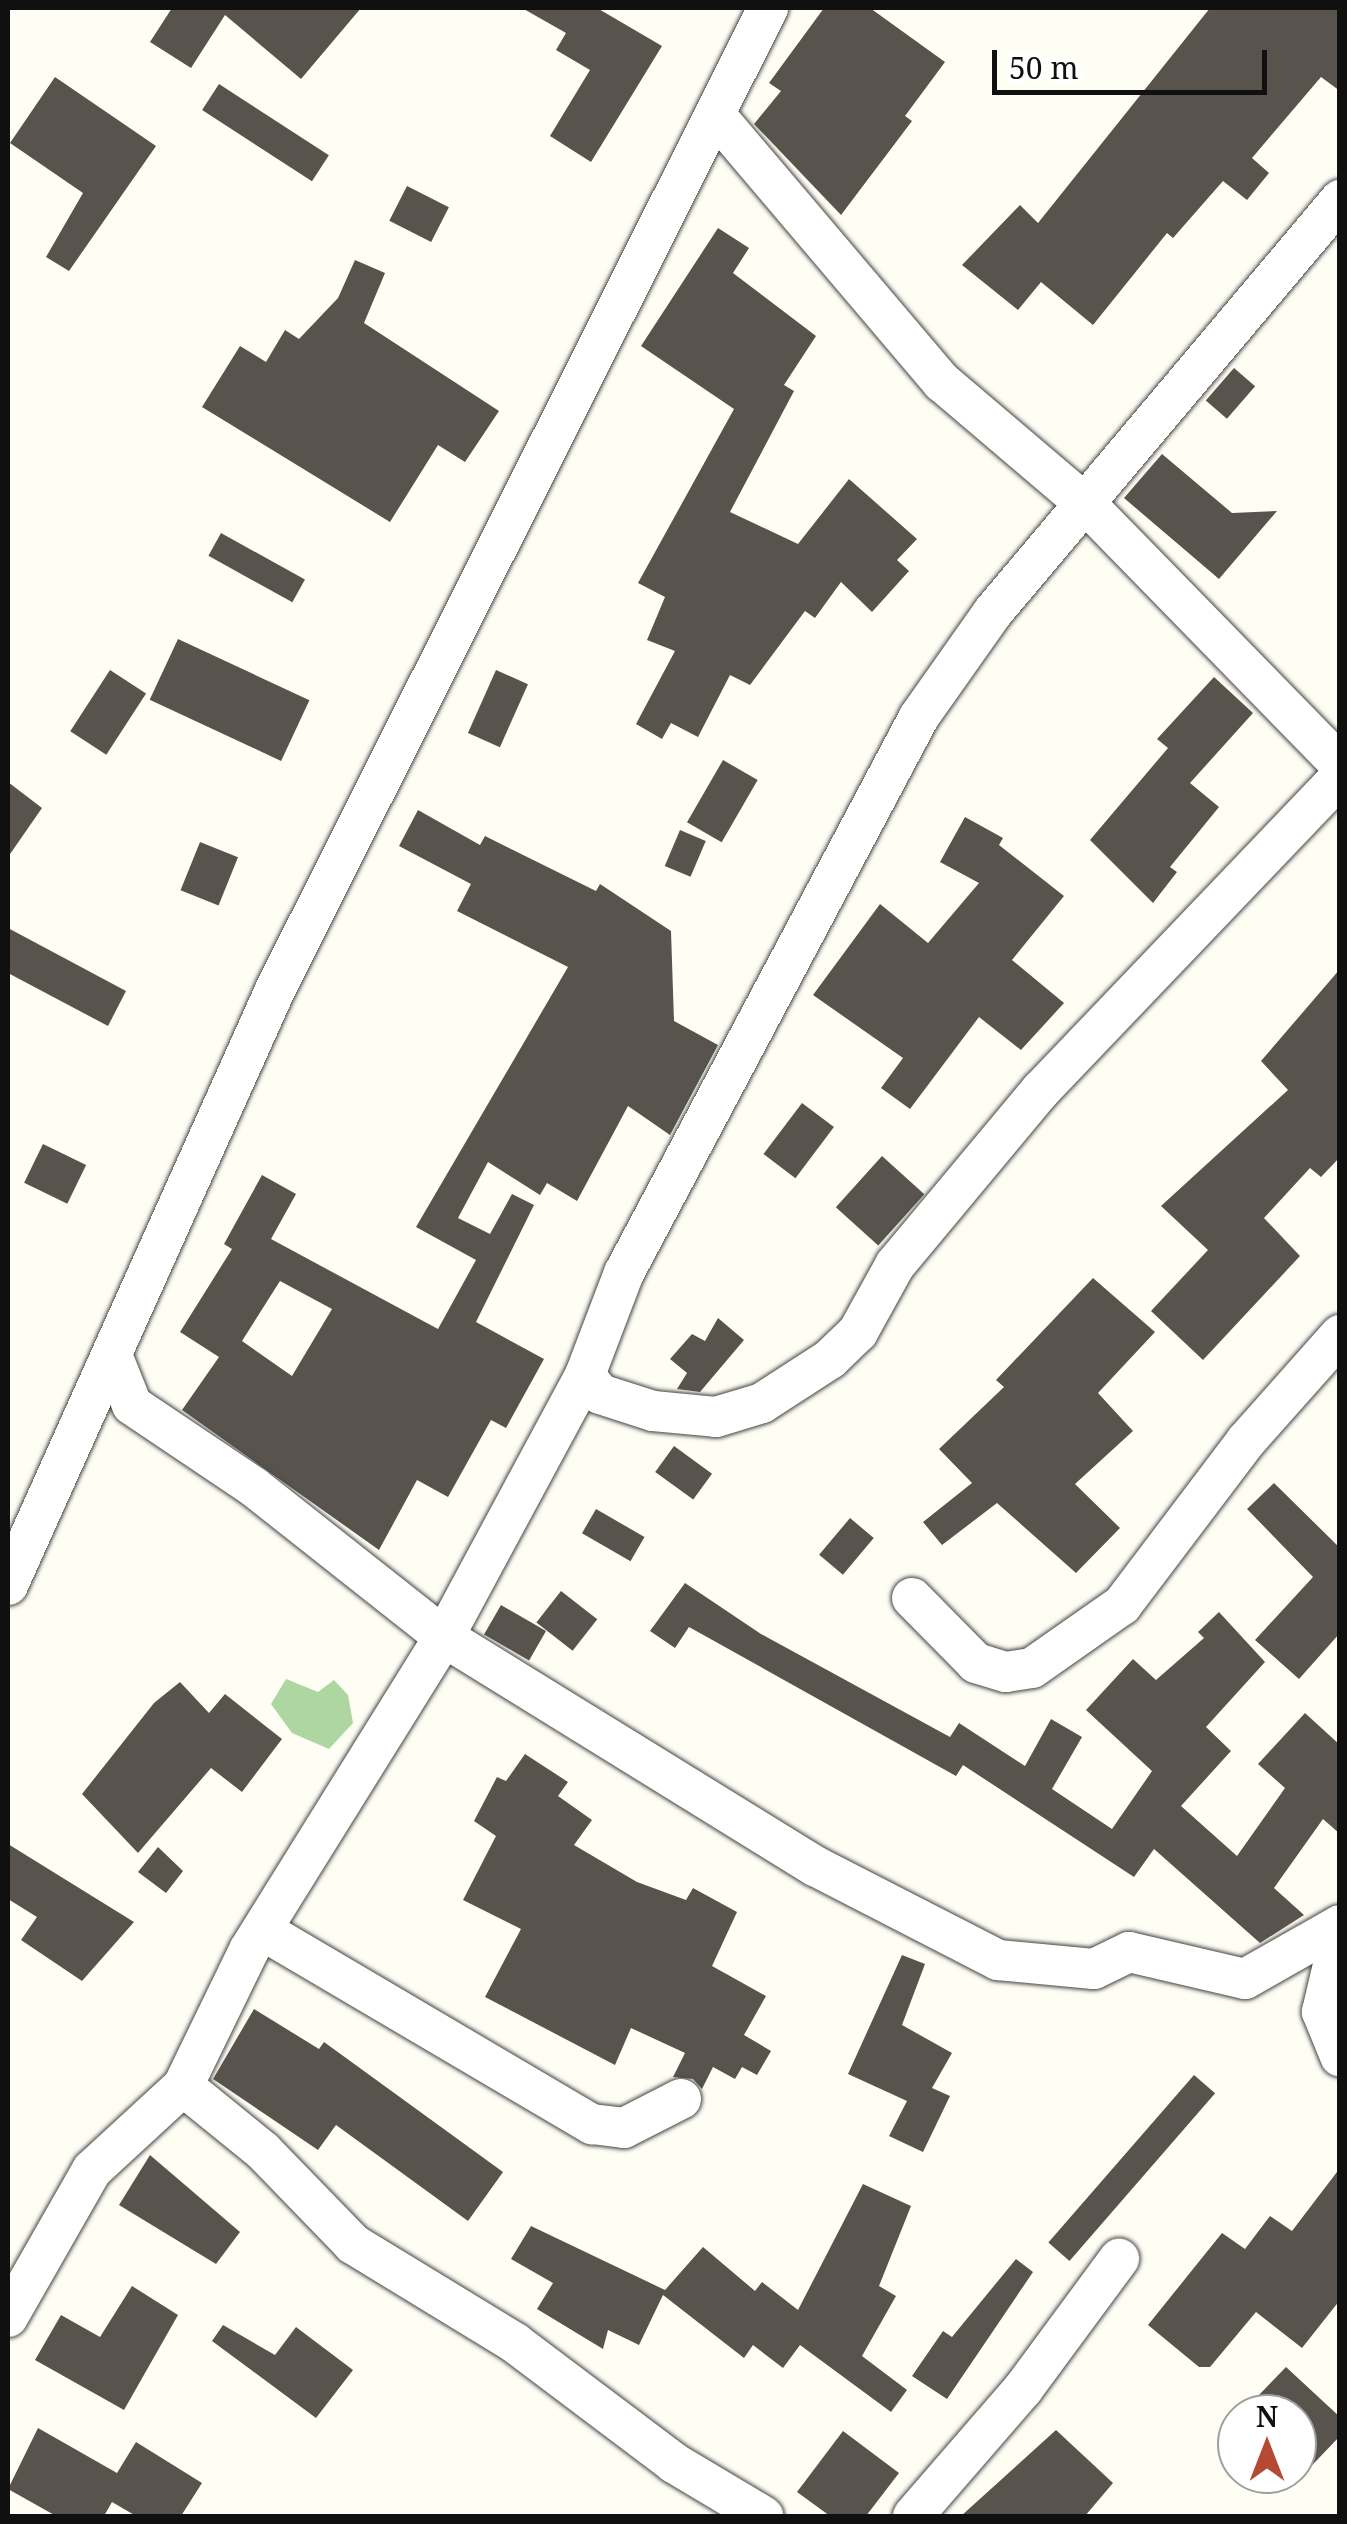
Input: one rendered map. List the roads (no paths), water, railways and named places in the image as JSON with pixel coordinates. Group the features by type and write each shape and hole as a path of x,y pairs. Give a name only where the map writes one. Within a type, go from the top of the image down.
{"street":[{"path":"8,1585 114,1360 275,990 717,118 756,12"},
{"path":"717,118 942,382 1089,507 1340,764"},
{"path":"8,2317 92,2170 183,2086 262,1930 444,1637 585,1376 624,1273 919,717 994,612 1089,507 1340,200"},
{"path":"585,1376 600,1394 716,1417 762,1403 830,1359 858,1332 895,1265 1041,1090 1340,776"},
{"path":"912,1598 976,1664 1032,1668 1122,1605 1246,1442 1340,1335"},
{"path":"114,1360 132,1404 254,1487 444,1637 815,1866 998,1960 1094,1969 1129,1952 1246,1979 1340,1925"},
{"path":"262,1930 592,2124 624,2128 681,2099"},
{"path":"1340,1935 1322,2012 1340,2056"},
{"path":"183,2086 264,2151 352,2244 516,2343 674,2463 763,2516"},
{"path":"912,2516 1023,2389 1118,2259"}]}
